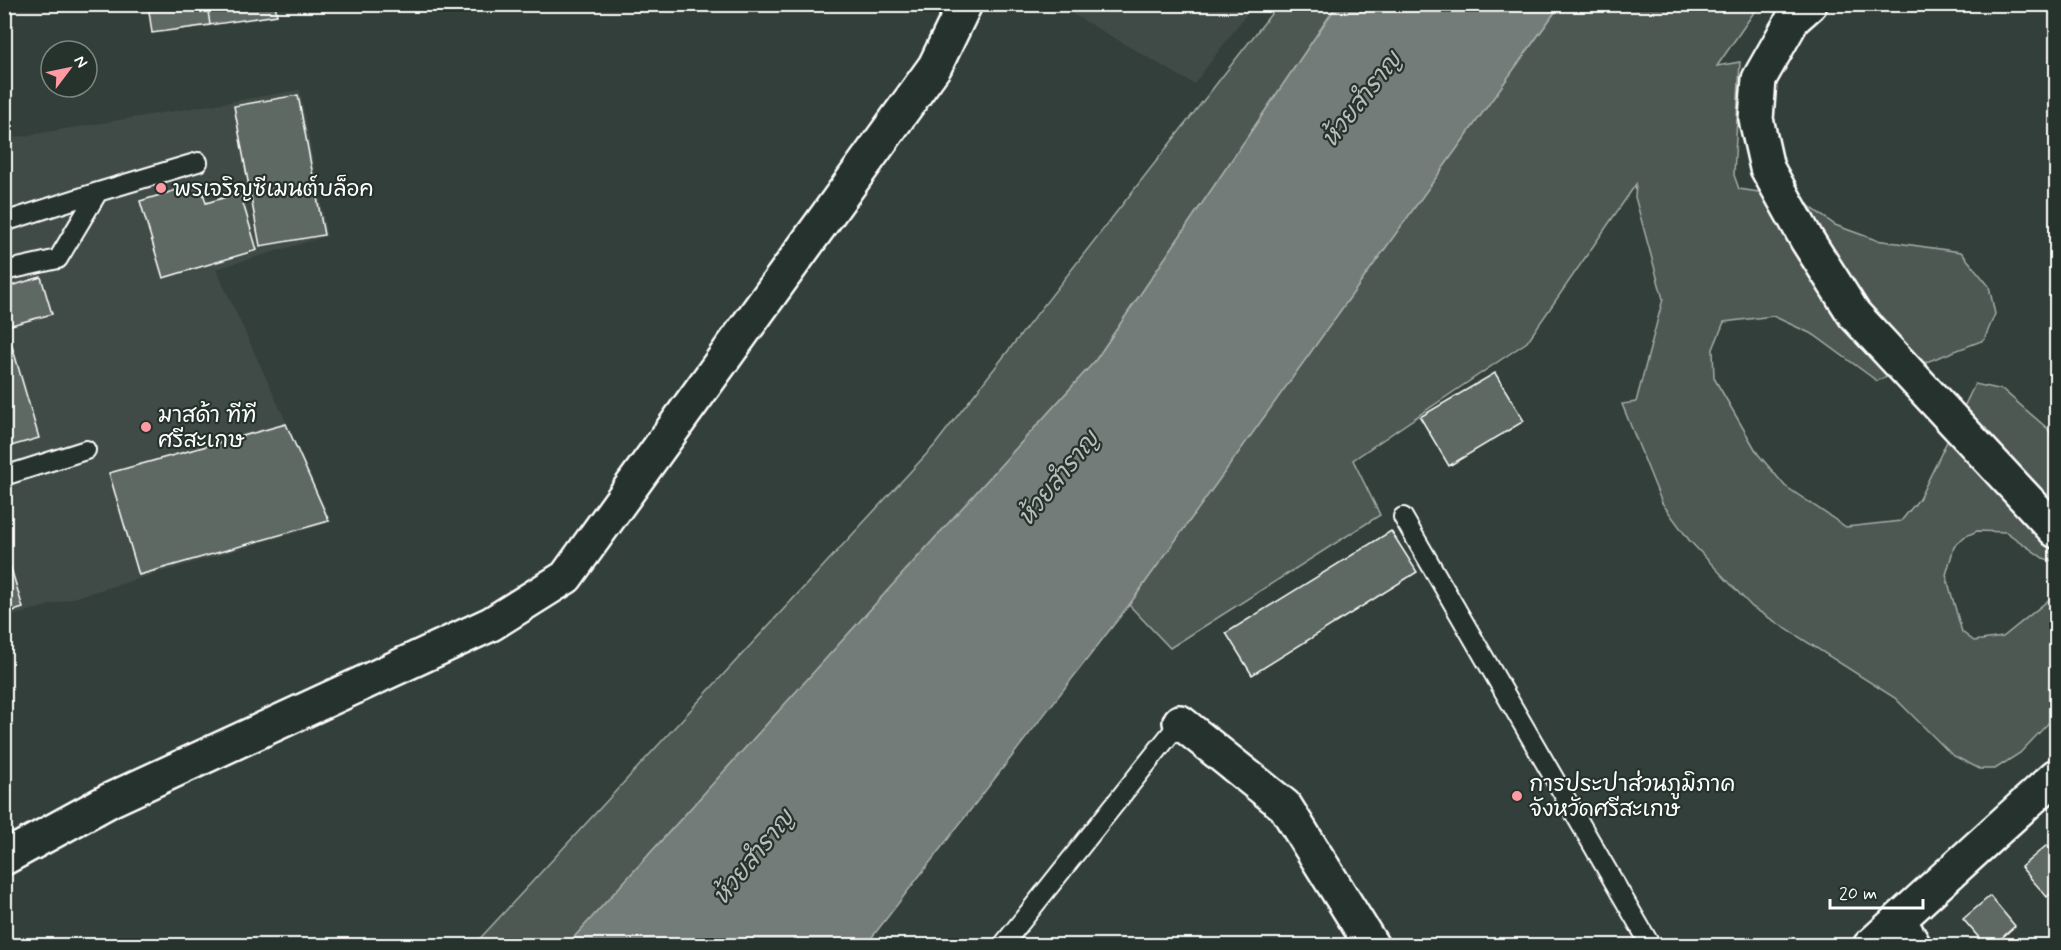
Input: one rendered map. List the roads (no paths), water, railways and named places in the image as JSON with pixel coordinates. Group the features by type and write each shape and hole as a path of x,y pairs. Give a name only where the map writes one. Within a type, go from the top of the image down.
{"street":[{"path":"4,858 110,800 491,624 566,577 935,66 965,4"},
{"path":"1810,4 1793,20 1759,79 1756,119 1767,168 1807,240 1854,314 2056,531"},
{"path":"1180,722 1285,806 1372,945"},
{"path":"1870,945 1907,933 2056,776"}],"lane":[{"path":"4,222 198,162"},
{"path":"4,271 58,259 98,192"},
{"path":"4,476 86,450"},
{"path":"1403,517 1651,945"},
{"path":"1002,945 1180,722"}],"water":[{"name":"ห้วยสำราญ","path":"1337,5 1560,5 1129,605 866,945 567,945 1095,361"}],"place":[{"name":"พรเจริญซีเมนต์บล็อค","path":"161,188"},
{"name":"มาสด้า ทีที ศรีสะเกษ","path":"146,427"},
{"name":"การประปาส่วนภูมิภาค จังหวัดศรีสะเกษ","path":"1517,796"}]}
